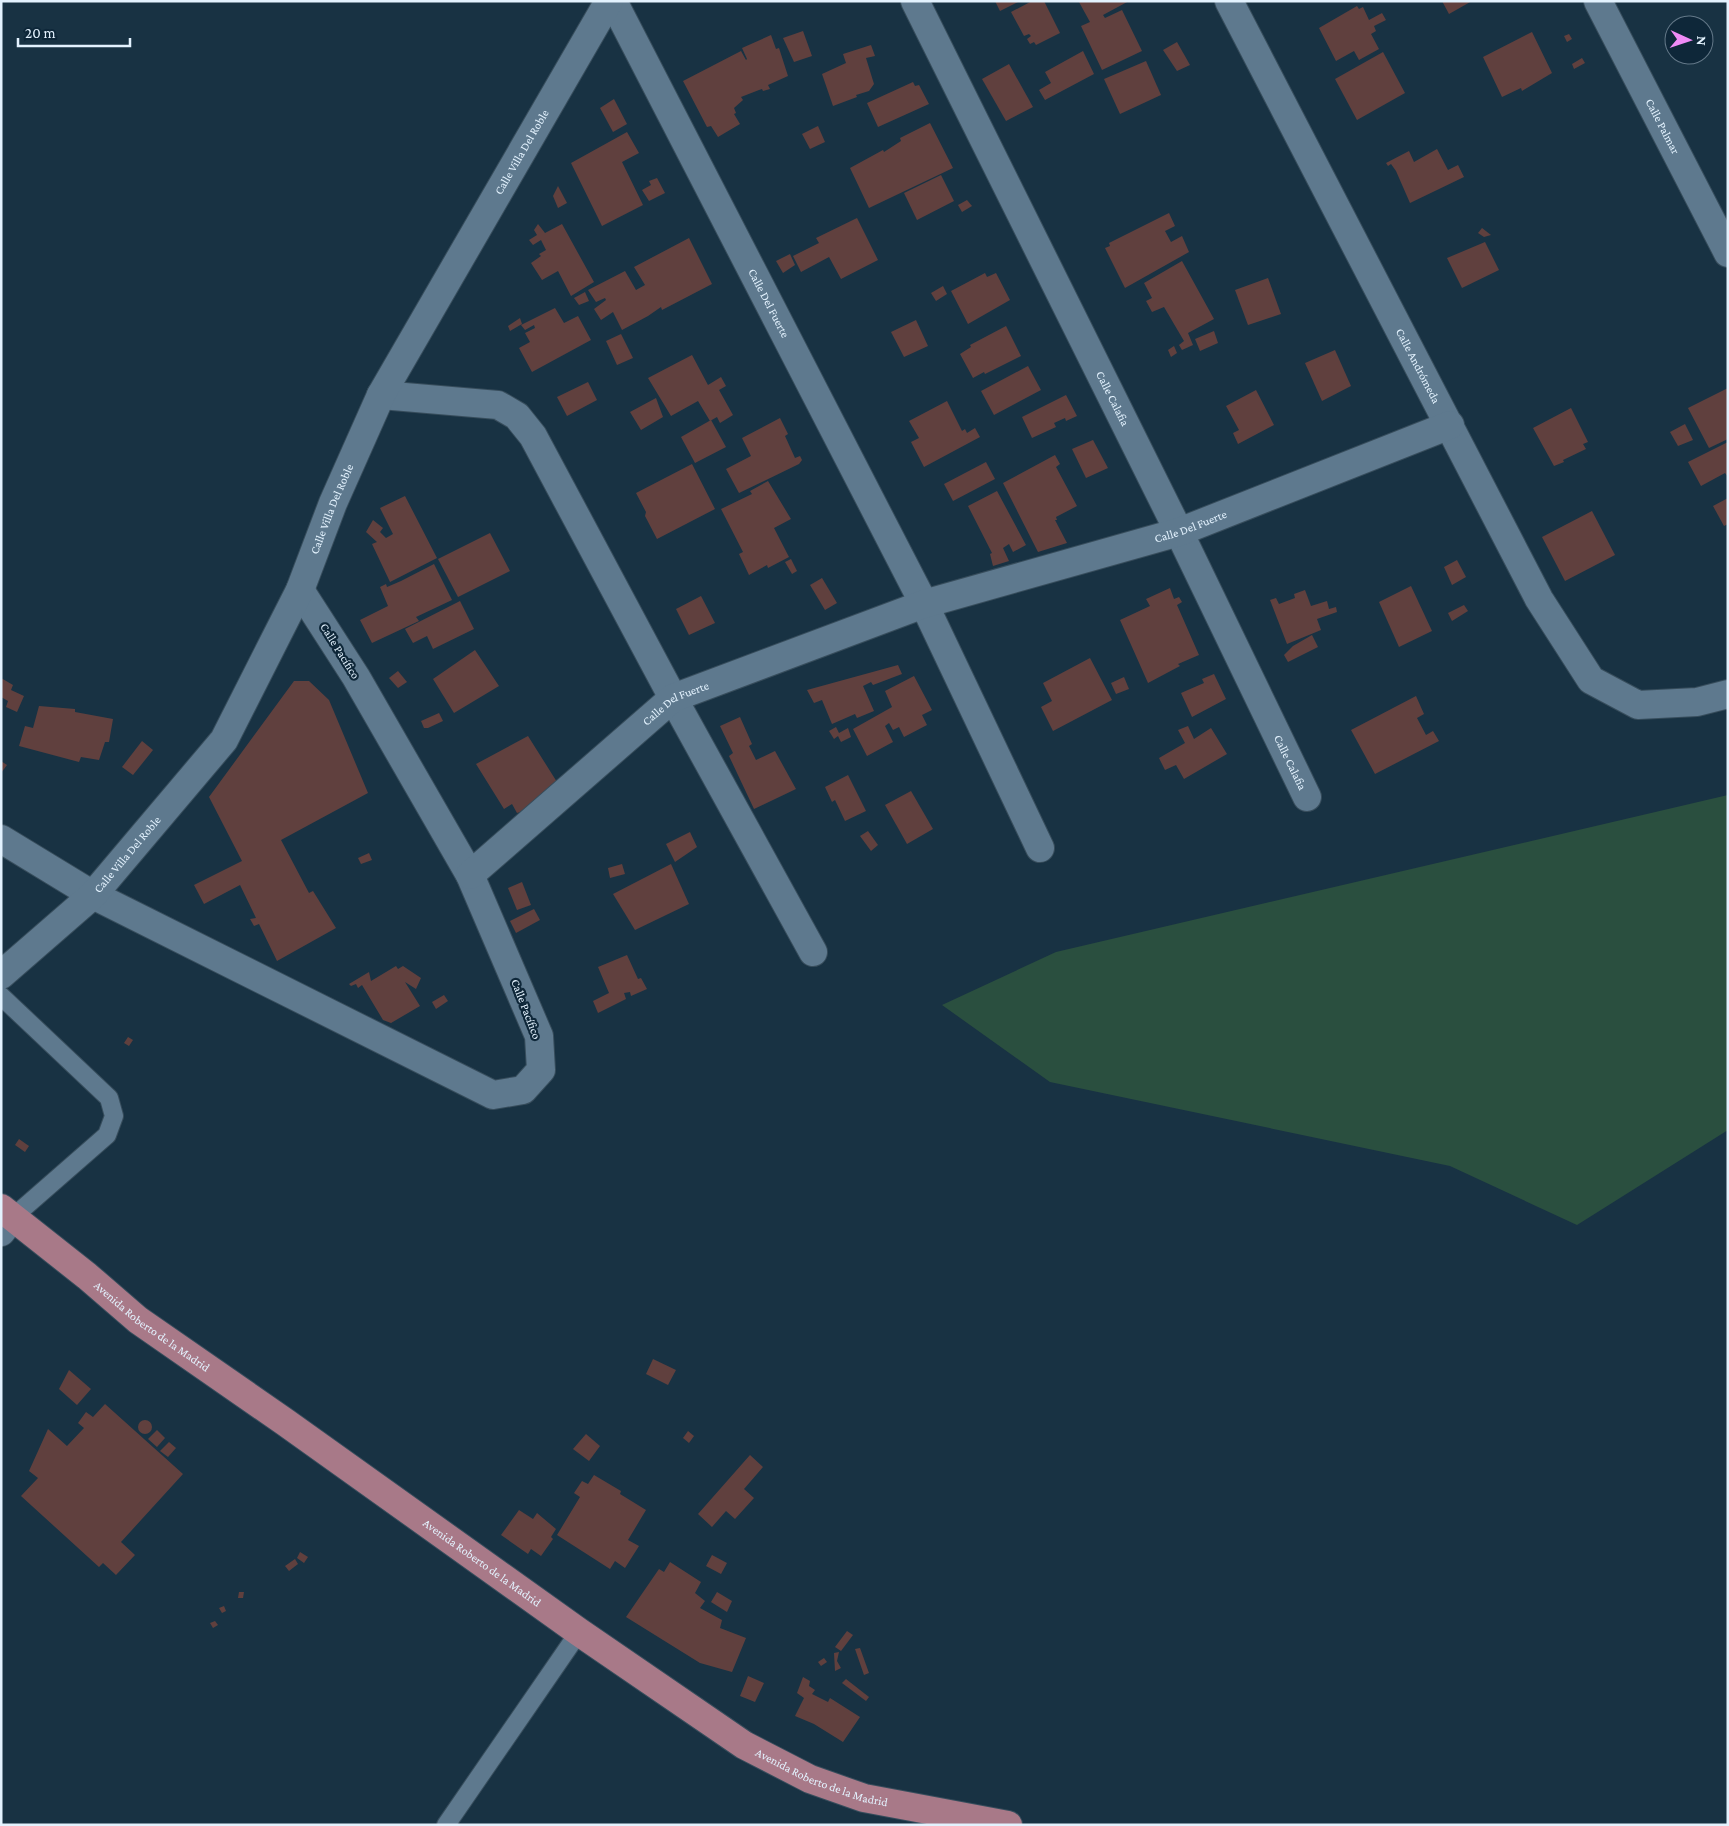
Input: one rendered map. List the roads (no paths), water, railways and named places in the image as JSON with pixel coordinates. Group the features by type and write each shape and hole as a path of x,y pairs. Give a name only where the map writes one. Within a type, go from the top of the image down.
{"main road":[{"name":"Avenida Roberto de la Madrid","path":"5,1219 87,1276 138,1320 285,1422 579,1632 744,1745 810,1780 864,1798 1008,1825"}],"street":[{"name":"Calle Villa Del Roble","path":"1,975 93,895 224,740 300,590 333,503 382,394 609,1"},
{"name":"Calle Del Fuerte","path":"613,1 924,604 1040,848"},
{"name":"Calle Calafia","path":"914,1 1178,532 1307,797"},
{"name":"Calle Andrómeda","path":"1229,1 1539,598 1591,680 1638,706 1697,702 1728,694"},
{"name":"Calle Palmar","path":"1598,1 1728,253"},
{"path":"382,394 498,405 517,416 533,436 673,698 813,952"},
{"name":"Calle Del Fuerte","path":"470,875 673,698 924,604 1178,532 1450,425"},
{"name":"Calle Pacífico","path":"1,839 93,895 493,1095 523,1090 541,1070 539,1036 470,875 356,677 300,590"}],"lane":[{"path":"1,996 109,1098 114,1116 107,1135 5,1219"},
{"path":"446,1825 579,1632"}]}
